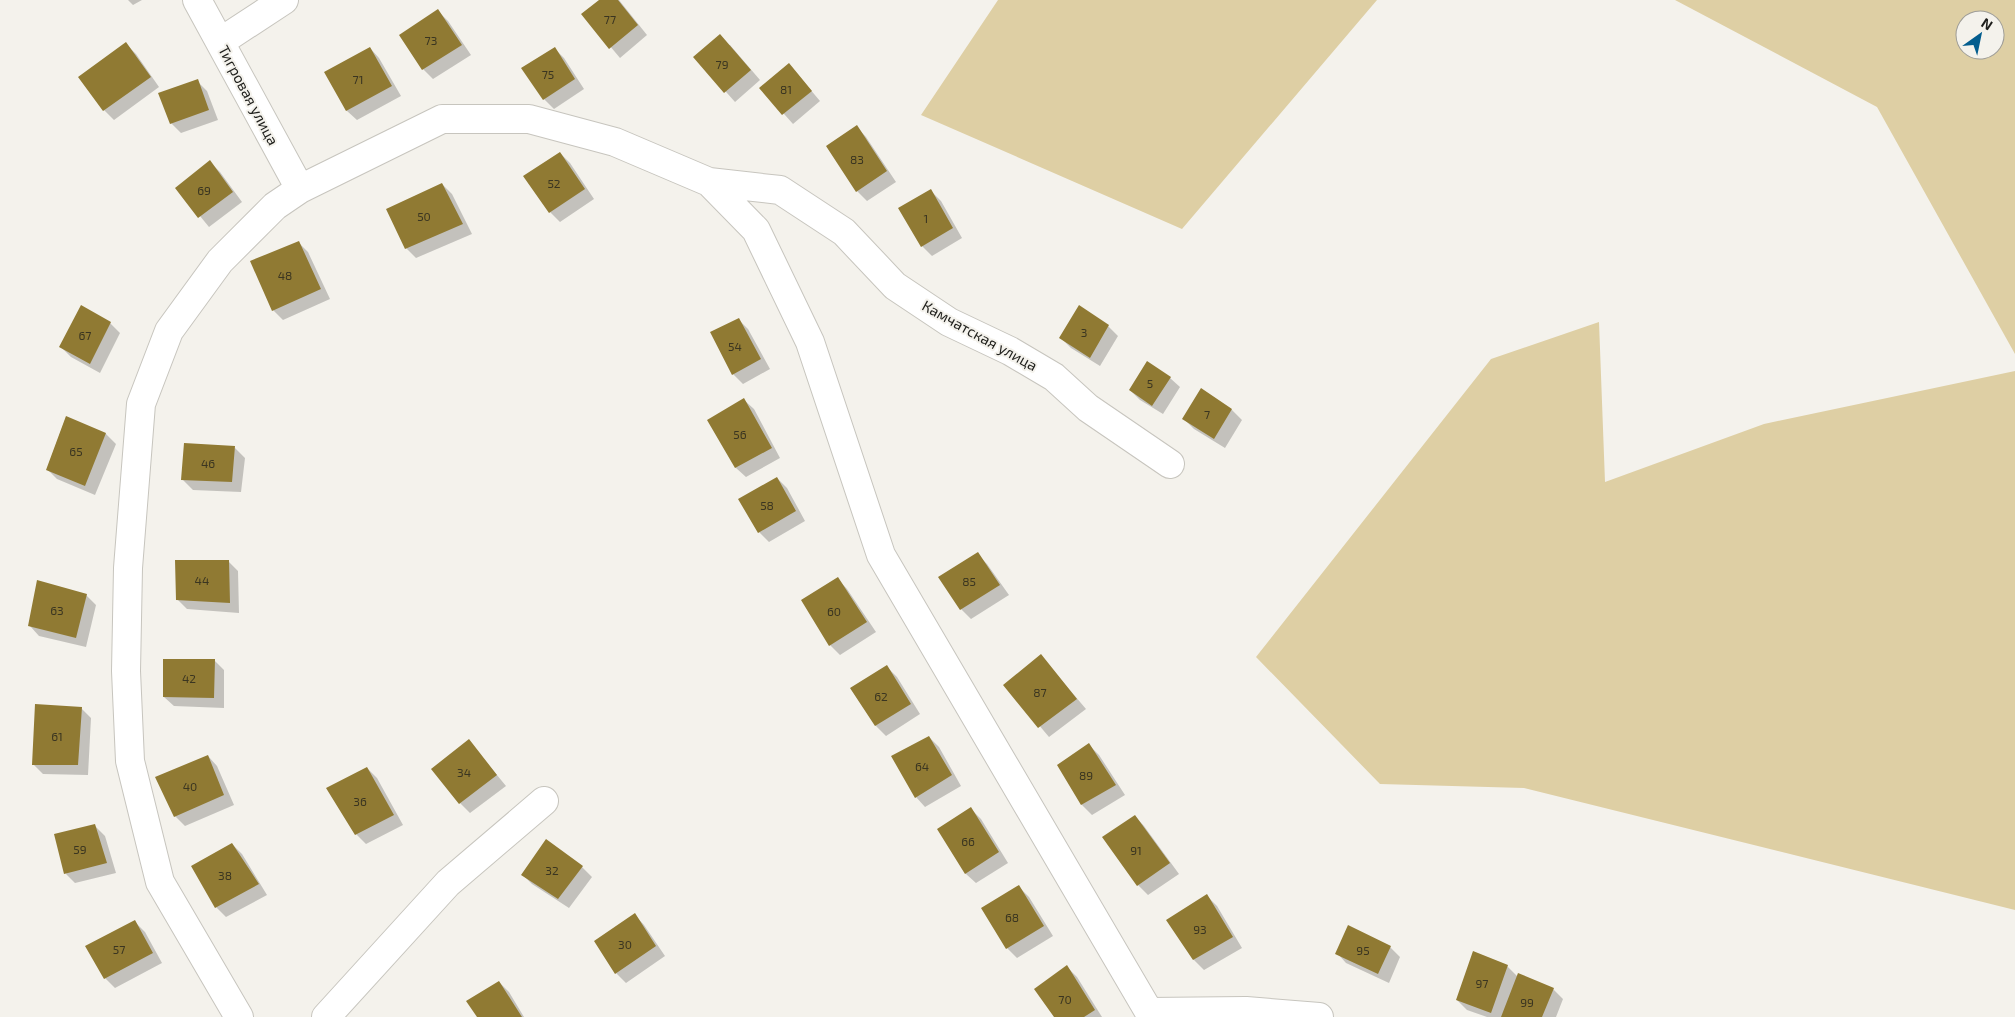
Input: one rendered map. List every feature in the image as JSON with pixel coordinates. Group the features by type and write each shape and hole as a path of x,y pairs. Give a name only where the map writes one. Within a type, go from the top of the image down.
{"street":[{"name":"Тигровая улица","path":"197,0 300,189"},
{"path":"220,42 284,0"},
{"path":"240,1017 160,882 130,761 126,671 128,568 141,404 170,331 220,262 275,206 300,189 442,119 529,119 615,142 709,182 756,230 810,342 880,555 1150,1015 1246,1011 1319,1017"},
{"name":"Камчатская улица","path":"709,182 780,190 844,232 895,286 949,322 1010,351 1054,377 1088,408 1170,464"},
{"path":"326,1017 448,883 544,801"}],"shaded area":[{"path":"998,0 1377,0 1182,229 921,115"},
{"path":"1675,0 2015,0 2015,354 1877,107"},
{"path":"1599,322 1605,482 1764,424 2015,371 2015,910 1524,788 1380,784 1256,657 1491,359"}],"building":[{"path":"599,0 618,0 638,25 609,49 581,14"},
{"path":"438,9 462,45 422,70 399,35"},
{"path":"720,34 751,70 724,93 693,57"},
{"path":"126,42 151,77 103,111 78,77"},
{"path":"370,47 392,86 346,111 324,72"},
{"path":"555,47 575,79 543,100 521,68"},
{"path":"789,63 812,91 782,115 759,88"},
{"path":"198,79 209,110 170,124 158,93"},
{"path":"857,125 887,171 856,192 826,146"},
{"path":"560,152 585,189 549,213 523,176"},
{"path":"210,160 233,192 198,218 175,188"},
{"path":"442,183 463,224 405,249 386,209"},
{"path":"931,189 953,228 921,247 898,208"},
{"path":"299,241 321,289 272,311 250,261"},
{"path":"81,305 111,322 90,364 59,347"},
{"path":"1079,305 1109,325 1090,358 1059,338"},
{"path":"739,318 761,359 732,375 710,332"},
{"path":"1147,361 1171,377 1152,406 1129,390"},
{"path":"1201,388 1232,409 1214,439 1182,419"},
{"path":"744,398 772,448 735,468 707,420"},
{"path":"66,416 106,433 85,486 46,470"},
{"path":"184,443 235,446 232,482 181,480"},
{"path":"777,477 796,511 758,533 738,499"},
{"path":"978,552 1000,585 960,610 938,577"},
{"path":"175,560 229,560 230,603 176,600"},
{"path":"838,577 867,622 829,646 801,600"},
{"path":"37,580 87,594 76,638 28,626"},
{"path":"1041,654 1077,699 1038,728 1003,685"},
{"path":"163,659 215,659 214,698 163,697"},
{"path":"887,665 911,704 875,726 850,688"},
{"path":"35,704 82,707 78,765 32,765"},
{"path":"929,736 952,775 915,798 891,756"},
{"path":"469,739 497,775 459,804 431,769"},
{"path":"1089,743 1116,785 1081,805 1057,765"},
{"path":"208,755 224,795 174,817 155,777"},
{"path":"367,767 394,815 355,835 326,788"},
{"path":"971,807 999,852 965,874 937,829"},
{"path":"1135,815 1170,863 1137,886 1102,837"},
{"path":"95,824 107,863 64,874 54,834"},
{"path":"546,839 583,866 558,899 521,875"},
{"path":"232,843 259,884 215,908 191,866"},
{"path":"1019,885 1044,926 1006,949 981,908"},
{"path":"1207,894 1233,937 1193,960 1166,920"},
{"path":"635,913 656,946 615,974 594,941"},
{"path":"135,920 153,953 104,979 85,946"},
{"path":"1348,925 1391,946 1378,974 1335,954"},
{"path":"1473,951 1508,965 1491,1013 1456,1000"},
{"path":"1067,965 1095,1010 1084,1017 1054,1017 1034,989"},
{"path":"1518,973 1554,988 1542,1017 1501,1017"},
{"path":"499,981 522,1017 477,1017 466,1001"}]}
